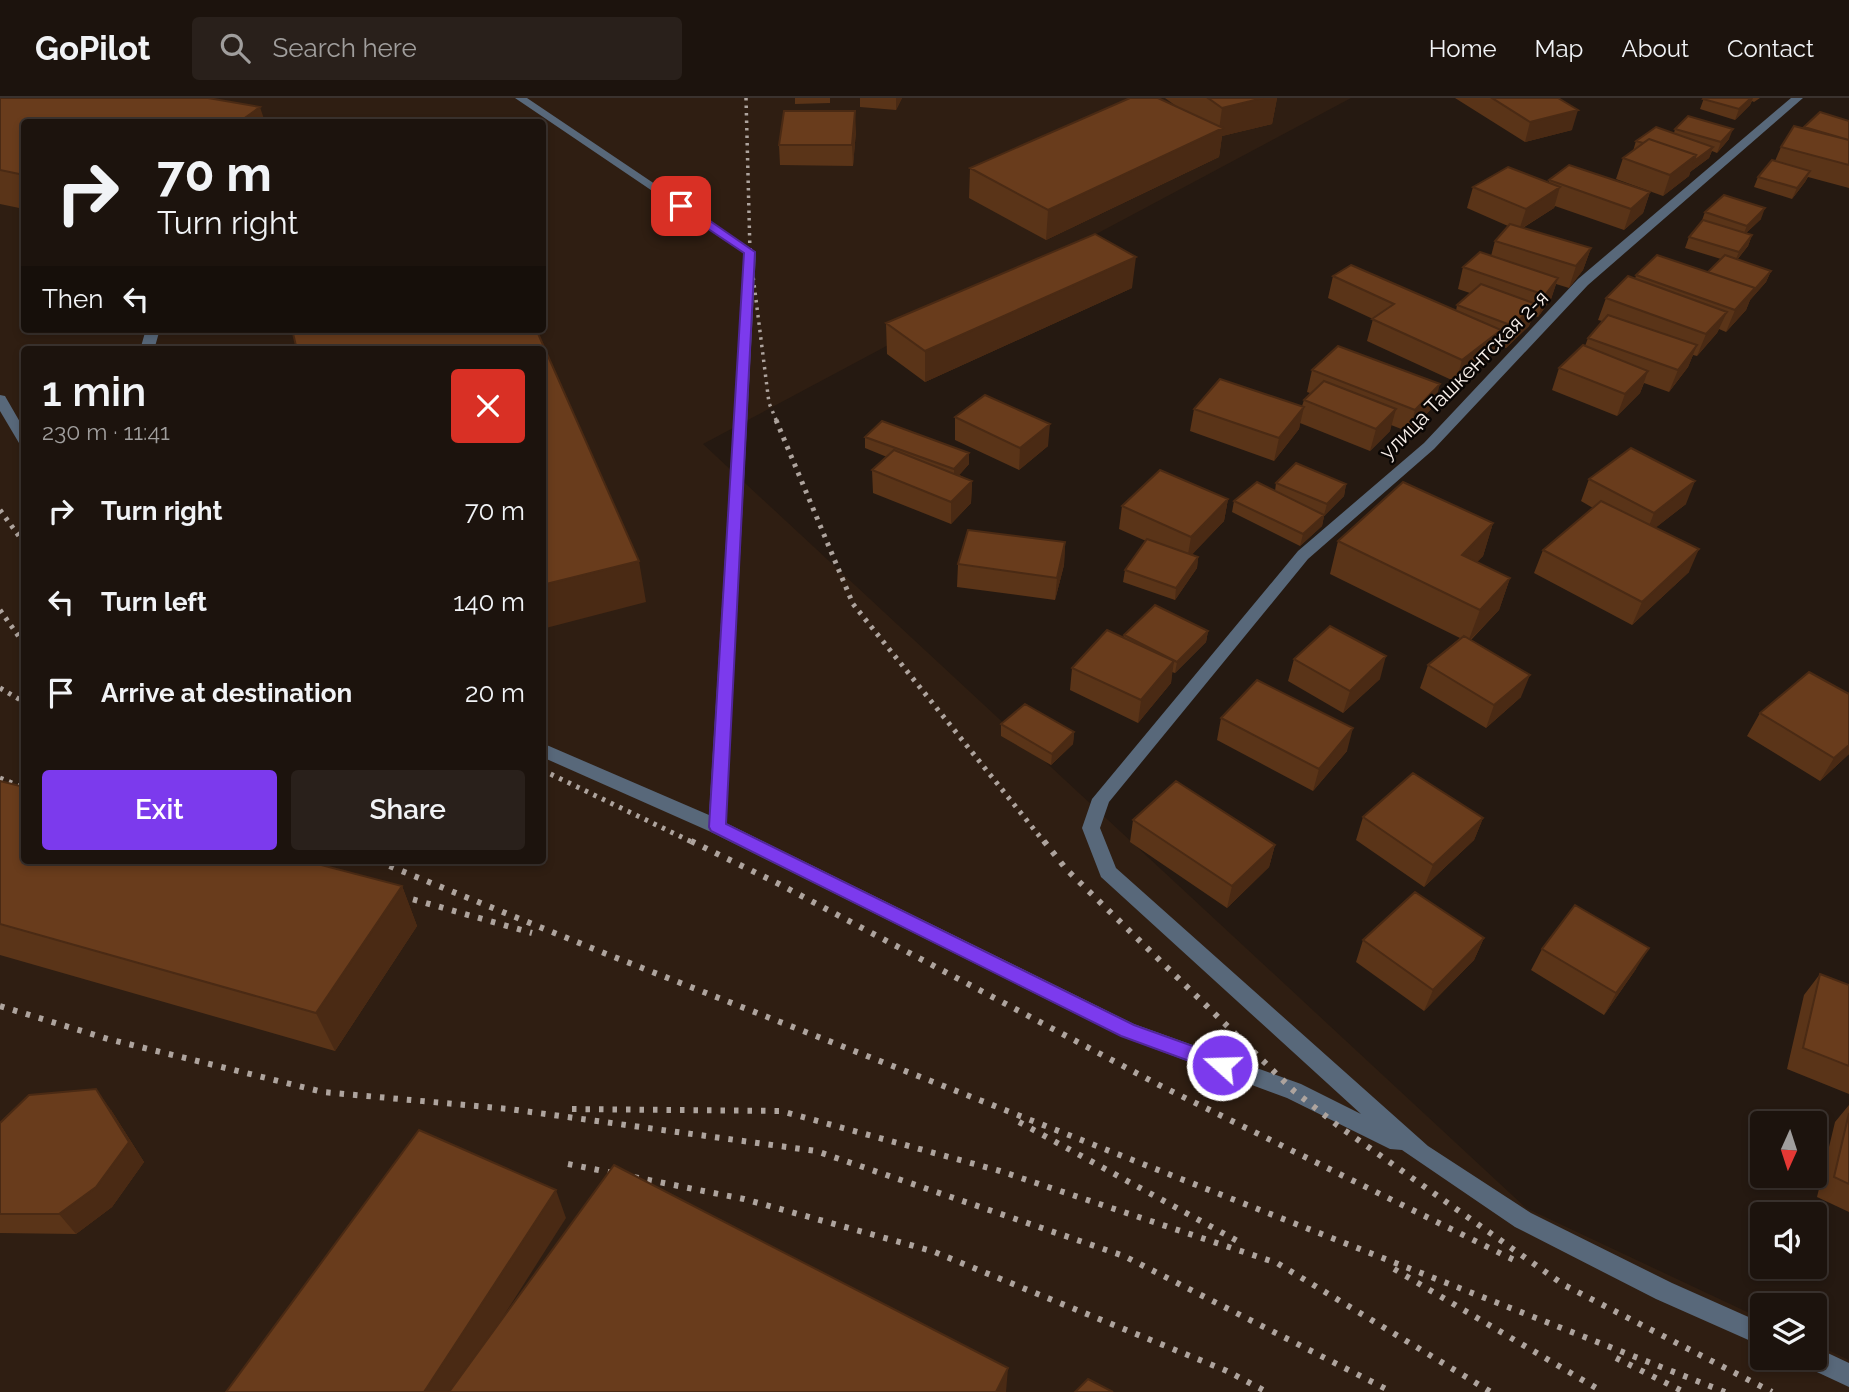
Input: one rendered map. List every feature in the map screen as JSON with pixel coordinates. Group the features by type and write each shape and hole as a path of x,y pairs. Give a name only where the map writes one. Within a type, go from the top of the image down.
{"street":[{"path":"520,98 750,252 717,827"},
{"name":"улица Ташкентская 2-я","path":"1420,1153 1108,872 1090,828 1101,799 1303,555 1429,446 1583,282 1798,98"},
{"path":"0,399 21,435"},
{"path":"546,751 717,827 1127,1030 1294,1091 1420,1153 1524,1220 1664,1291 1750,1330"},
{"path":"1827,1365 1849,1375"}],"shaded area":[{"path":"0,98 1351,98 703,444 1526,1208 1750,1313 1750,1370 1827,1370 1827,1350 1849,1360 1849,1392 0,1392"}],"building":[{"path":"0,98 208,98 260,107 243,119 21,119 21,174 0,170"},
{"path":"1130,98 1158,98 1223,128 1048,210 970,168"},
{"path":"1208,98 1263,98 1222,108"},
{"path":"1492,98 1558,98 1578,110 1530,122"},
{"path":"1704,98 1751,98 1739,109"},
{"path":"784,111 855,111 852,145 779,145"},
{"path":"1820,112 1849,121 1849,140 1804,127"},
{"path":"1688,116 1733,129 1721,142 1675,129"},
{"path":"1794,126 1849,140 1849,165 1781,147"},
{"path":"1656,127 1713,147 1694,161 1696,155 1649,139 1643,143 1636,141"},
{"path":"1649,139 1696,155 1670,175 1623,158"},
{"path":"1772,160 1810,171 1797,188 1758,177"},
{"path":"1569,165 1650,192 1631,209 1549,180"},
{"path":"1508,167 1560,187 1526,209 1473,187"},
{"path":"1724,195 1765,208 1747,226 1705,212"},
{"path":"1703,220 1752,235 1739,252 1689,237"},
{"path":"1510,224 1591,248 1576,266 1495,241"},
{"path":"1095,234 1136,257 925,351 886,323"},
{"path":"1480,252 1558,278 1545,295 1463,267"},
{"path":"1657,255 1755,288 1735,310 1636,275"},
{"path":"1725,255 1771,271 1755,289 1708,272"},
{"path":"1351,265 1501,330 1462,360 1372,319 1394,304 1333,276"},
{"path":"1628,276 1727,312 1706,334 1606,298"},
{"path":"1481,284 1536,304 1513,326 1457,305"},
{"path":"1608,315 1697,345 1678,370 1588,338"},
{"path":"293,333 538,333 544,346 296,346"},
{"path":"1583,345 1648,371 1625,394 1559,368"},
{"path":"1338,346 1440,384 1415,410 1312,370"},
{"path":"546,352 639,561 546,584"},
{"path":"1220,379 1304,407 1279,438 1194,409"},
{"path":"1324,381 1396,409 1376,429 1304,400"},
{"path":"985,395 1050,424 1020,448 955,417"},
{"path":"882,421 969,453 954,469 865,437"},
{"path":"1631,448 1695,481 1654,513 1589,479"},
{"path":"894,450 972,481 951,502 872,470"},
{"path":"1296,463 1346,484 1327,504 1276,483"},
{"path":"1160,470 1228,499 1191,537 1122,506"},
{"path":"1257,482 1324,515 1303,534 1234,501"},
{"path":"1403,482 1493,523 1462,555 1510,578 1480,610 1338,541"},
{"path":"1601,501 1699,549 1642,602 1543,550"},
{"path":"968,530 1065,542 1057,578 958,564"},
{"path":"1147,539 1198,557 1176,588 1125,570"},
{"path":"1155,605 1208,631 1177,662 1124,635"},
{"path":"1330,626 1386,656 1350,691 1294,659"},
{"path":"1107,630 1174,661 1141,700 1072,668"},
{"path":"1464,636 1530,675 1494,705 1428,665"},
{"path":"1809,672 1849,694 1849,745 1834,758 1760,713"},
{"path":"1257,680 1353,728 1319,769 1221,718"},
{"path":"1025,704 1074,732 1052,754 1001,724"},
{"path":"1413,773 1483,818 1433,865 1363,817"},
{"path":"0,781 21,786 21,864 318,864 402,886 316,1013 0,924"},
{"path":"1176,781 1275,845 1232,886 1133,820"},
{"path":"1415,892 1484,938 1433,990 1363,940"},
{"path":"1575,905 1649,948 1616,993 1542,949"},
{"path":"1820,974 1849,985 1849,1066 1803,1048"},
{"path":"96,1089 129,1142 96,1187 59,1214 0,1214 0,1123 29,1095"},
{"path":"1849,1113 1849,1184 1834,1177"},
{"path":"419,1130 556,1190 424,1392 226,1392"},
{"path":"614,1165 1008,1368 996,1392 449,1392"},
{"path":"1088,1379 1113,1392 1075,1392"}],"railway":[{"path":"746,98 750,252 769,403 777,422"},
{"path":"776,420 853,604 1045,843"},
{"path":"0,510 21,539"},
{"path":"0,610 21,640"},
{"path":"0,688 21,700"},
{"path":"546,772 694,843"},
{"path":"0,778 21,787"},
{"path":"691,841 779,884 1159,1085 1520,1263"},
{"path":"1044,841 1066,869 1294,1091 1337,1125 1564,1285 1772,1392"},
{"path":"384,864 604,953 1725,1392"},
{"path":"387,892 532,933"},
{"path":"0,1006 108,1039 323,1092 509,1109 816,1151 1124,1256 1392,1392"},
{"path":"572,1109 781,1111 1000,1171 1277,1263 1491,1392"},
{"path":"1019,1122 1243,1244"},
{"path":"568,1164 744,1199 932,1251 1227,1371 1267,1392"},
{"path":"1394,1269 1603,1392"},
{"path":"1616,1358 1684,1392"}],"route":[{"path":"681,206 750,252 717,827 1127,1030 1222,1065"}]}
